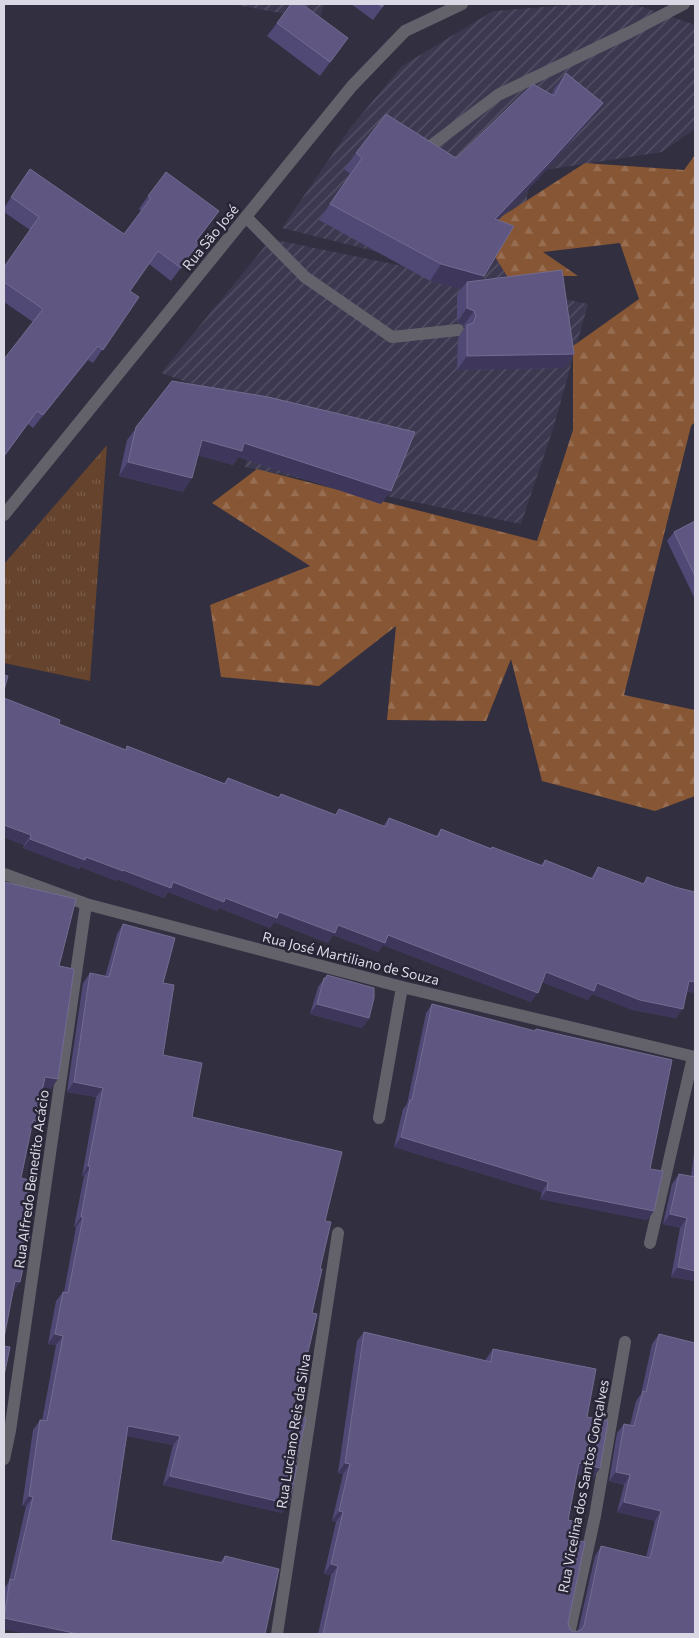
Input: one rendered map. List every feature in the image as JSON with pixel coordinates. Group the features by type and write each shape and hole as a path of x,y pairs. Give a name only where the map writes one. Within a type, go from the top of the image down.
{"street":[{"name":"Rua São José","path":"4,515 352,86 404,31 462,4"},
{"path":"424,151 498,95 684,4"},
{"path":"246,217 305,277 392,336 458,330"},
{"name":"Rua José Martiliano de Souza","path":"4,874 86,904 402,987 694,1057"},
{"name":"Rua Alfredo Benedito Acácio","path":"4,1459 10,1431 86,904"},
{"path":"379,1118 402,987"},
{"path":"650,1243 694,1057"},
{"name":"Rua Luciano Reis da Silva","path":"277,1634 338,1233"},
{"name":"Rua Vicelina dos Santos Gonçalves","path":"569,1634 595,1516 625,1342"}],"shaded area":[{"path":"231,4 324,4 319,20"},
{"path":"581,4 634,4 695,25 695,129 662,152 532,172 510,285 282,228 351,127 402,66 493,11"},
{"path":"271,239 588,304 553,429 521,524 245,467 260,407 161,373"}],"green space":[{"path":"695,155 695,422 691,426 624,695 695,710 695,796 655,811 542,781 511,659 486,721 387,720 396,626 319,686 221,677 210,605 310,566 212,503 257,469 537,541 573,430 573,346 639,299 620,243 543,252 578,276 507,276 479,231 585,163 684,170"},
{"path":"107,445 90,681 4,663 4,564"}],"building":[{"path":"291,4 302,4 348,38 330,62 277,23"},
{"path":"566,73 603,103 495,219 514,226 484,276 441,264 330,204 362,158 356,153 386,114 456,158 533,84 554,96"},
{"path":"30,169 124,234 151,198 148,196 166,172 219,211 196,241 199,243 181,268 158,251 130,291 139,297 103,350 98,346 43,415 37,411 4,456 4,359 43,309 4,282 4,267 39,217 11,197"},
{"path":"562,270 574,354 467,356 467,325 473,323 476,316 474,311 467,308 467,282"},
{"path":"172,381 268,397 415,432 391,491 244,443 242,451 202,440 192,478 128,462 136,427"},
{"path":"695,521 695,576 674,532"},
{"path":"4,675 8,676 4,690"},
{"path":"4,698 60,720 59,724 126,750 127,746 225,784 228,778 279,798 281,794 336,815 339,809 386,827 389,818 438,837 441,829 491,849 492,847 543,866 545,860 593,879 598,867 644,884 647,877 695,892 695,982 689,981 683,1009 640,1000 597,983 594,991 546,972 538,993 388,935 385,943 338,925 335,933 279,912 277,918 225,898 224,902 173,882 171,888 86,857 85,860 30,839 31,835 4,825"},
{"path":"4,882 76,899 59,966 74,969 58,1079 45,1077 36,1121 33,1120 21,1178 33,1181 22,1234 30,1235 20,1282 15,1281 4,1338"},
{"path":"123,924 175,938 163,983 174,985 163,1055 202,1063 192,1117 342,1152 325,1221 331,1222 312,1313 317,1314 308,1352 306,1351 292,1414 306,1418 289,1504 170,1476 180,1436 128,1426 111,1540 223,1563 225,1556 279,1569 265,1634 78,1634 4,1618 10,1579 14,1580 33,1497 29,1496 40,1420 47,1421 63,1336 55,1334 63,1292 68,1293 83,1217 81,1217 90,1167 88,1166 103,1088 74,1082 90,973 109,977"},
{"path":"327,975 374,988 374,998 369,1018 317,1004 324,978"},
{"path":"432,1004 535,1031 536,1029 672,1060 650,1169 663,1171 654,1211 547,1190 548,1182 401,1137 410,1100 412,1100"},
{"path":"679,1174 695,1177 695,1271 678,1267 687,1218 670,1214"},
{"path":"364,1332 491,1362 493,1349 596,1369 587,1417 608,1421 600,1468 579,1463 568,1520 583,1523 579,1541 585,1542 568,1623 570,1630 574,1632 581,1630 584,1626 601,1546 650,1558 661,1511 624,1502 630,1475 616,1472 624,1424 634,1426 643,1391 646,1392 659,1334 695,1343 695,1634 323,1634 338,1566 331,1564 343,1512 339,1511 350,1464 345,1463"},
{"path":"4,1346 10,1347 4,1376"}]}
